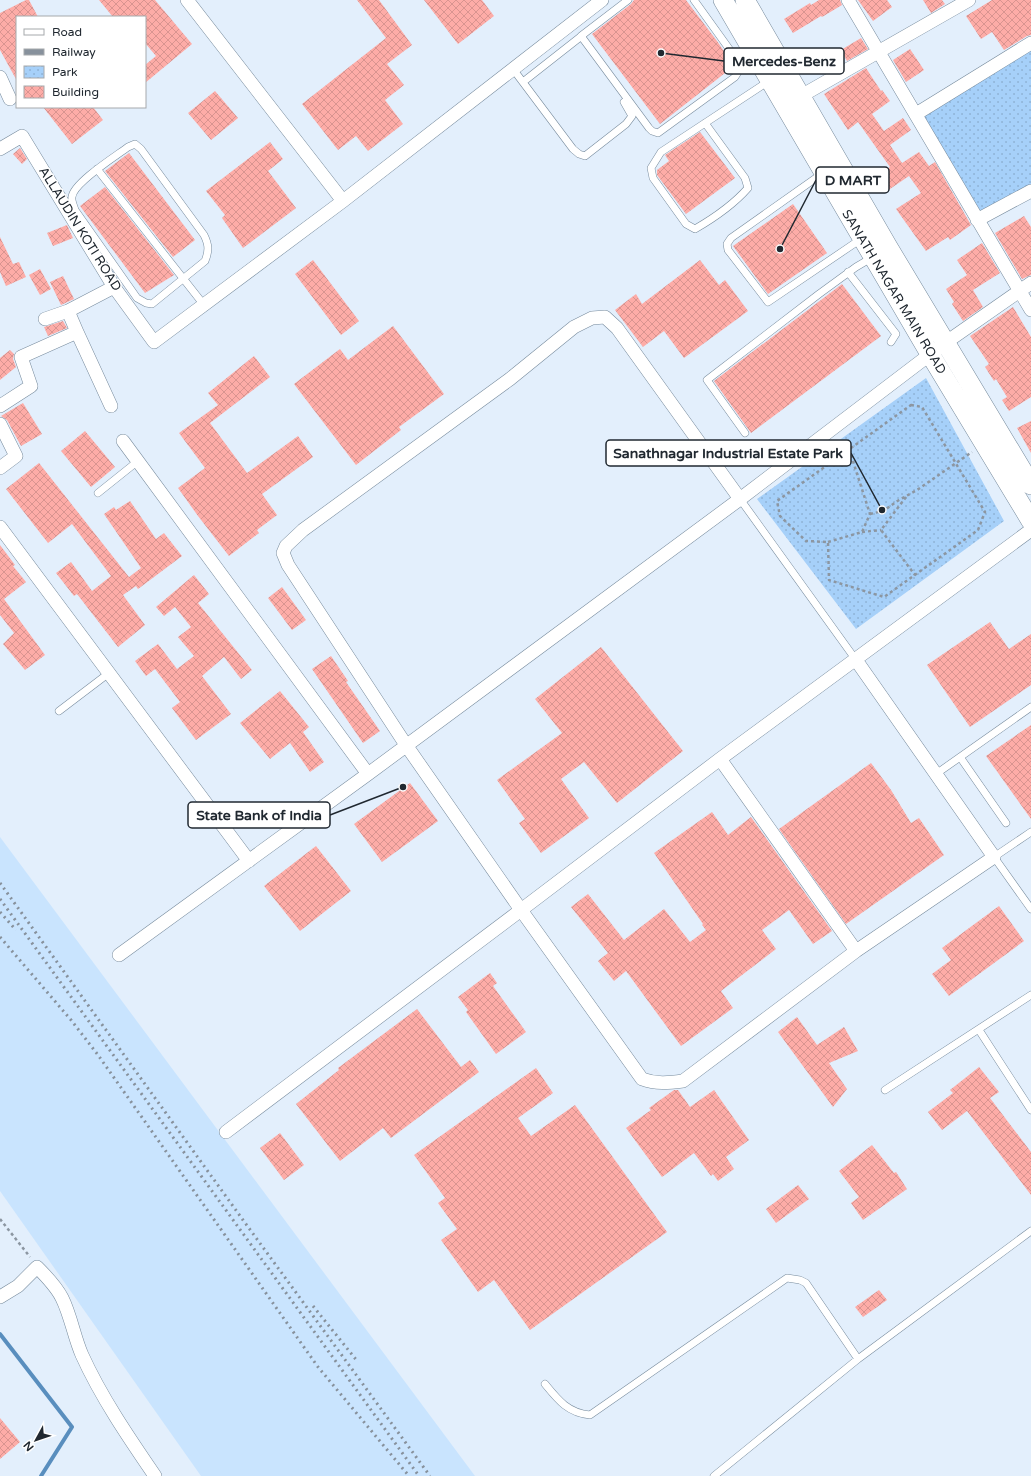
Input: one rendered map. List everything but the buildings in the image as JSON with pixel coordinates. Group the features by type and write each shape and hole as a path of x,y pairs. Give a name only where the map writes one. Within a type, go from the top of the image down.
{"street":[{"path":"204,305 343,201 513,69 575,31 602,0"},
{"name":"SANATH NAGAR MAIN ROAD","path":"723,0 930,354 1031,521"},
{"name":"SANATH NAGAR MAIN ROAD","path":"745,0 945,343 1031,485"},
{"path":"848,0 1031,310"},
{"path":"801,96 969,0"},
{"path":"192,1 343,201"},
{"path":"916,114 1031,43"},
{"path":"0,77 10,99"},
{"name":"ALLAUDIN KOTI ROAD","path":"0,149 22,136 114,287 154,342 204,305"},
{"path":"977,220 1031,191"},
{"path":"119,955 368,774 740,499 930,354 1031,282"},
{"path":"45,319 68,311 114,287"},
{"path":"68,311 111,406"},
{"path":"740,499 617,328 605,317 592,318 574,327 510,379 303,530 286,546 283,553 288,565 406,745 521,910 642,1079 653,1083 667,1084 683,1080 856,951 994,857 856,660"},
{"path":"0,406 31,386 22,357 77,332"},
{"path":"0,424 16,456 0,468"},
{"path":"123,441 368,774"},
{"path":"0,527 249,861"},
{"path":"226,1132 720,759 1031,530"},
{"path":"720,759 856,951"},
{"path":"0,1297 18,1286 37,1266 62,1298 82,1354 93,1377 122,1426 155,1476"}],"lane":[{"path":"523,82 575,31 628,0"},
{"path":"575,31 649,128 658,133 735,77 740,69 735,57 694,0"},
{"path":"513,69 573,149 579,154 585,156 626,124 632,116 628,106 575,31"},
{"path":"705,123 745,178 748,188 713,217 695,228 686,224 653,178 651,168 661,152 769,80"},
{"path":"135,144 204,235 208,243 209,251 205,261 183,279 152,304 146,303 137,298 75,210 71,198 74,191 82,181 128,147 135,144"},
{"path":"97,169 204,305"},
{"path":"824,173 731,238 727,244 728,250 768,302 862,238"},
{"path":"745,433 707,380 848,272 873,257"},
{"path":"848,272 896,334 891,342"},
{"path":"98,493 138,461"},
{"path":"740,499 856,660"},
{"path":"59,711 108,673"},
{"path":"936,774 1031,707"},
{"path":"960,757 1006,823"},
{"path":"1031,832 994,857 1031,909"},
{"path":"885,1090 1031,996"},
{"path":"979,1030 1031,1110"},
{"path":"714,1476 858,1359 1031,1231"},
{"path":"545,1384 562,1404 579,1414 590,1415 786,1278 800,1280 806,1283 858,1359"}],"path":[{"path":"828,542 829,580 884,597 978,530 985,512 922,407 911,405 777,501 780,516 806,541 828,542 862,532 881,530 906,496"},
{"path":"849,449 870,514 862,532"},
{"path":"870,514 883,511 956,464"},
{"path":"881,530 915,575"},
{"path":"0,1219 37,1266"}],"shaded area":[{"path":"0,837 475,1476 201,1476 0,1191"}],"green space":[{"path":"1031,47 1031,187 979,215 921,116"},
{"path":"926,378 1004,521 856,629 757,499"}],"waterway":[{"path":"0,1334 72,1427 41,1476"}],"railway":[{"path":"0,883 430,1476"},
{"path":"0,899 419,1476"},
{"path":"0,912 16,930"},
{"path":"0,937 71,1020 98,1055 318,1367 409,1476"},
{"path":"313,1306 358,1362"}],"place":[{"name":"Mercedes-Benz","path":"661,53"},
{"name":"D MART","path":"780,249"},
{"name":"Sanathnagar Industrial Estate Park","path":"882,510"},
{"name":"State Bank of India","path":"403,787"}]}
